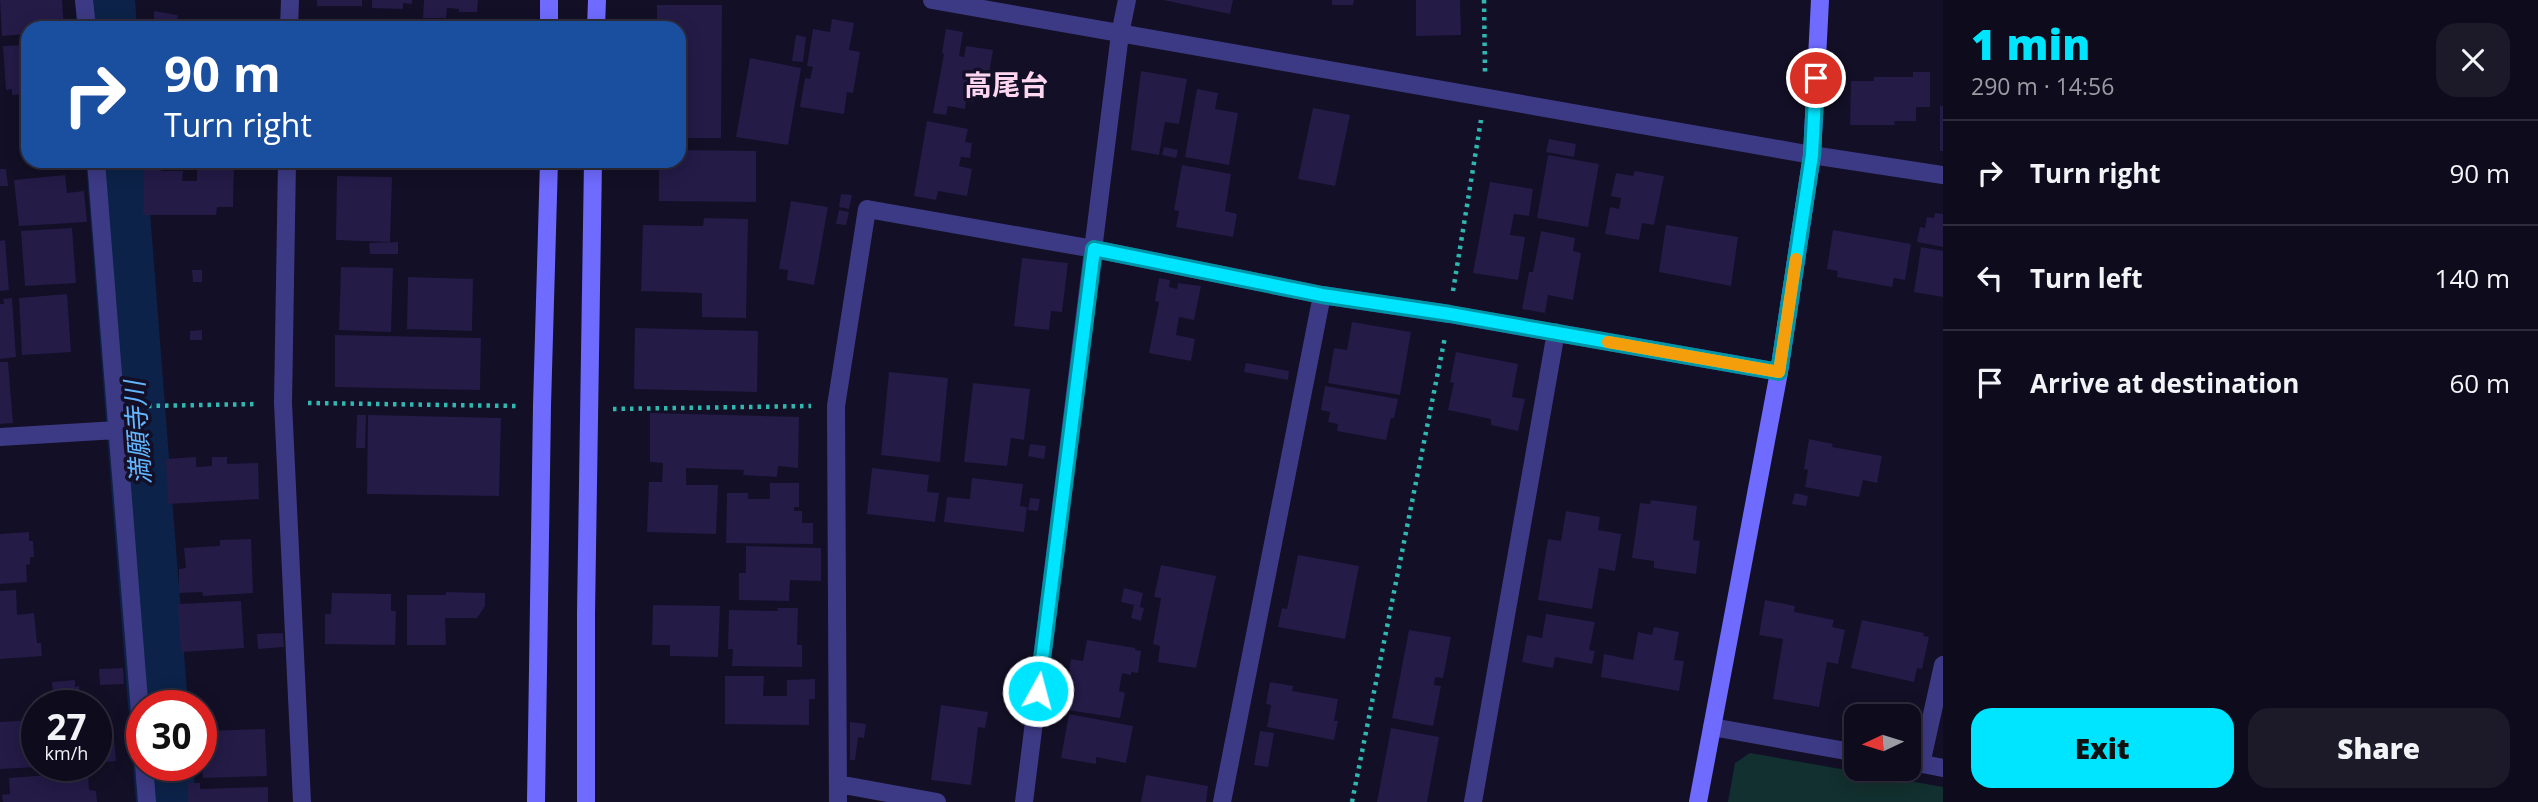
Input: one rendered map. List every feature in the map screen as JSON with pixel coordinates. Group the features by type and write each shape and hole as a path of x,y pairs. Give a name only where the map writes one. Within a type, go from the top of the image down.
{"street":[{"path":"84,0 86,21"},
{"path":"289,21 290,0"},
{"path":"549,0 549,21"},
{"path":"596,21 597,0"},
{"path":"932,0 1812,155 1943,175"},
{"path":"1024,802 1120,34 1127,0"},
{"path":"1698,802 1779,372 1812,155 1820,0"},
{"path":"97,168 138,690"},
{"path":"287,168 283,403 302,802"},
{"path":"536,802 549,168"},
{"path":"586,802 593,168"},
{"path":"937,802 838,793 836,406 867,209 1094,249 1322,295 1450,314 1779,372"},
{"path":"1222,802 1322,295"},
{"path":"1474,802 1556,332"},
{"path":"0,437 117,430"},
{"path":"1922,738 1943,664"},
{"path":"1712,727 1844,750"},
{"path":"1922,764 1943,768"},
{"path":"145,781 147,802"}],"path":[{"path":"1352,802 1450,314 1485,96 1484,0"},
{"path":"148,406 283,403 542,406"},
{"path":"590,410 836,406"}],"green space":[{"path":"1750,753 1844,770 1844,781 1909,781 1943,787 1943,802 1728,802 1735,763"}],"building":[{"path":"0,0 62,0 64,21 21,21 21,35 2,36"},
{"path":"317,0 362,0 362,6 317,6"},
{"path":"372,0 412,0 412,4 403,3 403,9 372,8"},
{"path":"424,0 478,0 477,12 459,12 459,9 447,8 446,18 423,18"},
{"path":"1163,0 1233,0 1230,14"},
{"path":"1332,0 1354,0 1353,5 1332,5"},
{"path":"1416,0 1460,0 1461,35 1416,36"},
{"path":"657,5 722,5 721,138 686,138 686,21 657,21"},
{"path":"154,11 177,15 178,21 154,21"},
{"path":"323,19 387,20 387,21"},
{"path":"832,19 854,23 849,50 860,52 853,93 847,92 844,114 800,107 805,78 810,79 813,67 807,66 813,29 830,32"},
{"path":"946,29 963,32 959,56 964,57 966,46 993,50 986,91 975,89 973,102 966,101 965,109 948,106 946,115 933,113"},
{"path":"796,35 806,37 803,62 792,61"},
{"path":"21,45 21,94 12,95 12,89 6,90 3,46"},
{"path":"750,58 801,68 788,145 736,137"},
{"path":"1141,71 1187,79 1179,124 1165,122 1159,155 1131,150"},
{"path":"1913,72 1930,72 1930,107 1916,107 1916,121 1894,121 1895,125 1850,125 1851,81 1874,81 1874,77 1913,77"},
{"path":"1197,89 1218,93 1215,109 1238,113 1229,165 1185,157"},
{"path":"1940,106 1943,106 1943,151 1940,151"},
{"path":"1313,108 1350,115 1335,186 1298,179"},
{"path":"927,121 968,129 965,142 972,143 970,158 961,157 959,166 972,169 967,196 938,191 936,200 914,196"},
{"path":"1549,139 1576,144 1574,157 1546,152"},
{"path":"1164,147 1178,150 1176,158 1162,155"},
{"path":"686,150 756,151 756,202 659,201 659,168 686,168"},
{"path":"1548,155 1599,164 1588,227 1537,218"},
{"path":"1182,165 1231,174 1225,211 1237,214 1233,237 1176,227 1179,211 1174,210"},
{"path":"144,168 183,171 182,181 197,181 197,168 234,168 233,207 217,207 216,215 143,215"},
{"path":"0,169 6,169 8,186 0,186"},
{"path":"1635,171 1664,176 1654,225 1642,223 1639,240 1605,234 1610,207 1619,209 1621,198 1611,196 1616,173 1633,176"},
{"path":"65,175 67,193 84,191 87,222 19,226 14,180"},
{"path":"337,176 392,177 390,242 336,240"},
{"path":"1490,182 1533,189 1529,216 1514,214 1510,235 1525,237 1518,280 1473,273"},
{"path":"841,194 852,195 849,209 839,207"},
{"path":"791,201 828,207 814,285 787,280 788,270 779,269"},
{"path":"839,210 849,212 846,225 836,224"},
{"path":"1935,213 1943,214 1943,247 1917,242 1920,227 1925,228 1927,217 1934,218"},
{"path":"704,218 748,219 746,318 702,317 702,293 641,291 643,225 703,226"},
{"path":"1666,225 1738,237 1731,286 1659,272"},
{"path":"72,228 76,283 25,286 21,231"},
{"path":"1833,230 1911,244 1905,280 1894,278 1892,287 1837,277 1838,271 1827,269"},
{"path":"1541,231 1575,238 1573,251 1581,253 1573,300 1548,295 1545,313 1522,309"},
{"path":"5,240 9,290 0,291 0,241"},
{"path":"398,242 398,254 370,254 369,243"},
{"path":"1921,247 1943,251 1943,297 1914,292"},
{"path":"1022,258 1068,263 1062,312 1051,311 1049,330 1014,326"},
{"path":"341,267 393,268 391,332 339,330"},
{"path":"192,270 202,270 202,282 193,282"},
{"path":"408,277 473,279 472,331 407,329"},
{"path":"1159,278 1170,280 1169,287 1177,289 1178,283 1201,286 1194,320 1179,317 1176,335 1195,339 1191,361 1149,353 1159,302 1155,301"},
{"path":"67,294 71,352 22,355 19,298"},
{"path":"12,298 16,357 0,359 0,304 4,304 3,299"},
{"path":"1352,322 1411,332 1400,395 1328,383 1334,348 1347,350"},
{"path":"635,328 758,331 757,392 634,389"},
{"path":"202,330 202,340 190,340 190,331"},
{"path":"335,335 481,338 480,390 335,387"},
{"path":"1456,352 1518,364 1512,397 1525,399 1518,431 1491,425 1491,419 1448,410 1454,383 1450,382"},
{"path":"0,362 8,362 13,423 0,424"},
{"path":"1246,363 1289,371 1288,380 1244,372"},
{"path":"889,372 948,378 940,462 881,455"},
{"path":"973,383 1030,389 1024,440 1011,438 1007,466 964,462"},
{"path":"1325,386 1398,399 1386,440 1337,431 1338,424 1328,422 1330,412 1321,410"},
{"path":"650,413 799,417 798,468 778,466 777,477 743,475 744,470 686,468 686,485 718,485 716,534 647,532 649,482 662,482 663,463 650,462"},
{"path":"357,415 366,415 365,448 356,448"},
{"path":"368,415 501,418 499,496 367,494"},
{"path":"1809,439 1833,444 1832,447 1882,456 1877,483 1863,480 1859,497 1805,487 1808,470 1804,469"},
{"path":"1030,444 1046,446 1044,459 1028,456"},
{"path":"196,457 196,467 212,466 212,457 227,457 227,464 258,463 259,499 168,504 166,459"},
{"path":"872,468 929,475 927,492 939,493 935,522 867,514"},
{"path":"972,478 1023,484 1020,506 1027,507 1024,532 944,522 947,497 970,499"},
{"path":"770,483 799,483 799,507 794,507 794,511 802,511 802,523 813,523 813,544 726,543 727,493 748,493 748,499 770,499"},
{"path":"1795,493 1808,496 1806,506 1792,504"},
{"path":"1030,498 1040,499 1038,511 1028,510"},
{"path":"1651,500 1697,506 1693,540 1700,541 1696,574 1654,568 1654,561 1632,558 1640,503 1650,504"},
{"path":"1566,511 1600,517 1598,530 1621,534 1615,571 1599,568 1592,609 1538,600 1548,539 1561,541"},
{"path":"29,532 29,541 33,541 34,557 30,557 30,564 26,565 27,582 0,584 0,534"},
{"path":"251,539 253,593 203,596 202,592 179,593 179,569 186,568 184,548 220,546 220,540"},
{"path":"746,546 821,548 821,581 790,580 789,601 739,600 739,573 746,573"},
{"path":"1298,555 1359,566 1345,639 1278,627 1282,608 1287,609"},
{"path":"1161,565 1216,576 1196,668 1158,662 1160,646 1153,644 1161,598 1154,597"},
{"path":"1124,588 1143,593 1141,621 1131,618 1134,605 1121,602"},
{"path":"16,590 17,615 34,613 37,643 41,643 42,656 0,659 0,591"},
{"path":"446,592 485,593 485,606 477,618 445,618 446,645 407,645 407,595 446,595"},
{"path":"332,593 391,594 391,611 396,611 395,645 325,644 325,614 331,614"},
{"path":"1765,600 1795,606 1794,612 1834,620 1832,627 1845,630 1838,664 1827,662 1819,707 1773,699 1783,639 1759,635"},
{"path":"241,601 244,648 181,652 178,604"},
{"path":"653,605 720,606 718,657 670,656 670,645 652,645"},
{"path":"777,608 798,608 797,645 802,645 802,667 732,666 733,649 728,649 729,610 778,611"},
{"path":"1546,614 1595,622 1589,650 1595,651 1592,664 1555,657 1553,668 1522,662 1527,635 1542,638"},
{"path":"1862,620 1924,633 1923,636 1929,637 1922,669 1917,668 1914,682 1851,668"},
{"path":"1654,627 1679,632 1674,660 1684,661 1679,691 1601,677 1604,654 1633,660 1638,632 1652,635"},
{"path":"1409,630 1451,637 1443,678 1435,677 1434,685 1441,686 1433,726 1392,718"},
{"path":"283,633 284,647 258,649 257,634"},
{"path":"1087,640 1141,651 1138,673 1122,673 1119,691 1125,693 1120,718 1067,710 1070,697 1061,695 1065,672 1069,673 1071,659 1083,661"},
{"path":"123,668 124,684 100,685 99,669"},
{"path":"725,676 764,676 763,696 787,696 787,680 815,679 815,699 809,699 809,725 725,724"},
{"path":"75,680 75,687 79,686 79,690 53,690 52,682"},
{"path":"1270,682 1293,686 1292,691 1338,699 1334,721 1338,721 1334,740 1267,727 1271,705 1266,704"},
{"path":"941,705 988,712 985,728 978,727 971,785 931,780"},
{"path":"1069,714 1133,726 1126,763 1096,757 1096,764 1061,758"},
{"path":"21,721 21,768 0,769 0,722"},
{"path":"850,722 866,724 864,738 858,737 855,760 850,760"},
{"path":"113,727 116,761 112,761"},
{"path":"1391,728 1439,737 1427,802 1377,802"},
{"path":"265,729 267,776 217,778 217,731"},
{"path":"1260,731 1274,733 1268,767 1254,765"},
{"path":"1146,775 1208,786 1206,802 1141,802"},
{"path":"21,777 21,781 88,781 89,790 96,791 97,802 3,802 2,795 10,794 9,778"},
{"path":"188,783 200,783 200,789 268,787 268,802 188,802"}],"waterway":[{"name":"満願寺川","path":"105,0 106,21"},
{"name":"満願寺川","path":"117,168 157,690"},
{"name":"満願寺川","path":"164,781 166,802"}],"slow traffic":[{"path":"1608,342 1779,372 1796,259"}],"district":[{"name":"高尾台","path":"1006,84"}],"route":[{"path":"1038,691 1094,249 1322,295 1450,314 1779,372 1812,155 1816,78"}]}
